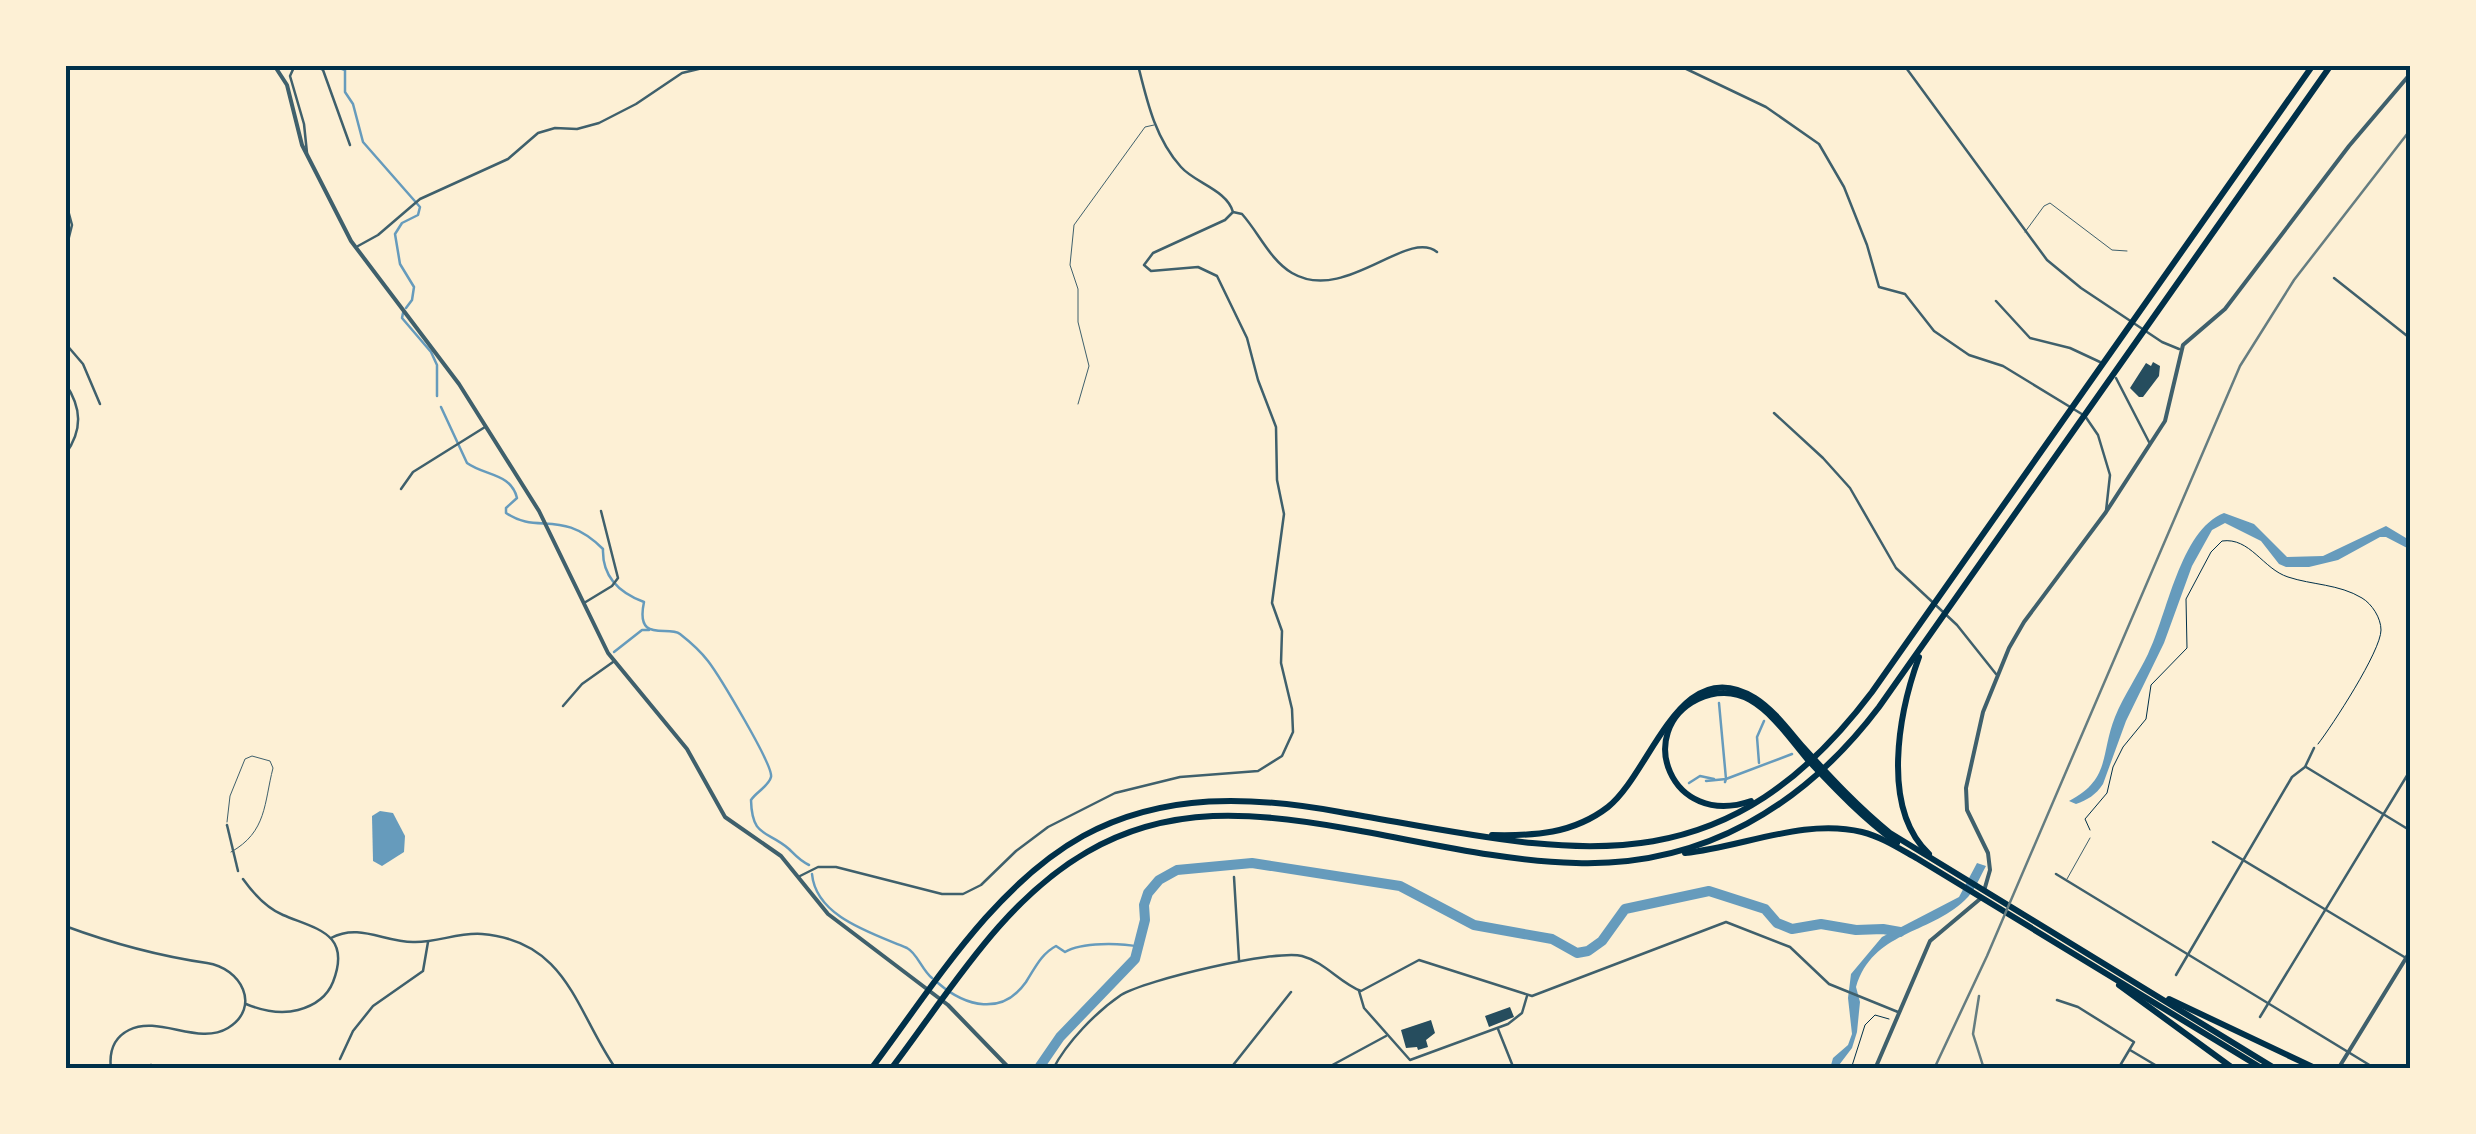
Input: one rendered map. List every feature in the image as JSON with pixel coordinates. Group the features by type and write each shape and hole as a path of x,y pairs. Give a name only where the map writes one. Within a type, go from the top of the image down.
{"highway":[{"path":"872,1069 986,919 1020,881 1066,846 1117,820 1173,805 1259,800 1568,848 1626,846 1700,829 1768,795 1829,745 1862,705 2312,65"},
{"path":"1669,854 1736,830 1806,787 1839,756 1926,642 2331,65"},
{"path":"1926,642 1902,716 1900,781 1904,810 1913,834 1944,870"},
{"path":"1476,836 1543,834 1576,826 1628,788 1681,705 1701,692 1724,688 1740,691 1761,702 1860,808 1900,840 2262,1069"},
{"path":"1768,795 1738,806 1718,808 1686,794 1671,775 1666,752 1670,731 1682,711 1694,701 1718,693 1754,702 1851,804 1918,858"},
{"path":"892,1068 998,928 1042,882 1089,850 1141,828 1198,816 1273,816 1556,862 1614,863 1724,848 1826,828 1870,834 1944,870"},
{"path":"2028,922 2276,1069"},
{"path":"2099,969 2234,1069"},
{"path":"2152,993 2317,1069"}],"street":[{"path":"295,65 290,76 304,124 307,154"},
{"path":"314,65 323,70 350,145"},
{"path":"355,248 378,235 413,204 508,159 538,133 555,128 576,130 599,123 682,73 714,65"},
{"path":"1138,65 1154,125 1177,162 1226,199 1233,212 1247,220 1285,268 1306,280 1344,279 1421,245 1437,252"},
{"path":"1678,65 1766,107 1819,144 1844,187 1868,245 1879,287 1905,294 1934,331 1968,355 2003,366 2089,420 2102,444 2110,474 2106,512"},
{"path":"1904,65 2047,260 2075,284 2180,349"},
{"path":"277,66 287,84 307,154 355,248 436,351 486,426 545,523 614,661 687,749 728,820 781,856 828,914 948,1004 1010,1069"},
{"path":"1875,1069 1930,941 1940,929 1975,905 1988,878 1988,854 1967,810 1965,794 1979,725 1996,674 2024,622 2106,512 2170,409 2180,349 2235,297 2349,146 2411,74"},
{"path":"65,198 72,226 65,253"},
{"path":"799,877 813,869 830,867 942,894 963,894 980,885 1038,834 1103,798 1161,780 1265,769 1286,751 1293,732 1292,716 1280,663 1282,631 1272,598 1284,514 1274,422 1247,338 1217,276 1204,267 1151,271 1144,266 1150,255 1233,212"},
{"path":"2334,278 2411,339"},
{"path":"1996,301 2030,338 2070,348 2106,366 2150,443"},
{"path":"65,342 83,364 100,404"},
{"path":"65,383 76,402 79,423 65,455"},
{"path":"1774,413 1850,488 1896,568 1962,629 1996,674"},
{"path":"401,490 413,472 486,426"},
{"path":"583,604 614,584 600,511"},
{"path":"563,706 582,684 614,661"},
{"path":"2176,974 2314,748"},
{"path":"2305,767 2411,831"},
{"path":"2260,1017 2411,770"},
{"path":"227,825 238,871"},
{"path":"2214,842 2409,959"},
{"path":"2056,874 2376,1069"},
{"path":"1234,877 1239,962"},
{"path":"243,879 272,909 319,928 336,948 332,985 322,998 285,1013 244,1003"},
{"path":"1360,991 1369,990 1420,960 1528,995 1538,994 1726,922 1790,947 1823,980 1901,1014"},
{"path":"65,926 152,952 224,967 240,981 244,1003 235,1023 217,1033 148,1026 127,1030 113,1046 111,1069"},
{"path":"331,938 353,931 408,942 455,934 482,934 518,942 554,966 572,988 616,1069"},
{"path":"340,1058 353,1031 373,1006 424,971 428,941"},
{"path":"2338,1069 2409,959 2411,950"},
{"path":"1053,1069 1080,1033 1124,994 1274,954 1303,956 1360,991 1364,1008 1412,1060 1498,1028 1522,1013 1528,995"},
{"path":"1230,1069 1291,992"},
{"path":"2057,1000 2078,1008 2134,1042 2118,1069"},
{"path":"1498,1028 1514,1069"},
{"path":"1325,1069 1387,1035"},
{"path":"2130,1050 2162,1069"}],"lane":[{"path":"1078,404 1082,402 1089,366 1078,322 1078,289 1070,264 1074,225 1145,127 1154,125"},
{"path":"2025,232 2044,206 2053,204 2112,250 2127,252"},
{"path":"227,825 230,796 244,759 252,756 270,761 274,768 263,819 251,837 231,852"},
{"path":"2066,880 2090,838"}],"path":[{"path":"2090,838 2085,819 2107,793 2120,754 2146,719 2151,685 2186,650 2186,600 2211,552 2222,542 2242,544 2283,575 2359,596 2369,603 2378,619 2381,631 2377,644 2341,714 2314,748"},
{"path":"1851,1069 1869,1018 1877,1014 1892,1020 1894,1016"}],"water":[{"path":"2224,513 2254,524 2287,557 2323,556 2386,526 2411,541 2411,550 2380,537 2338,560 2309,567 2286,567 2261,541 2225,523 2212,530 2192,566 2164,643 2126,721 2103,784 2084,801 2069,801 2098,775 2115,717 2148,654 2186,555 2209,522"},
{"path":"380,811 393,813 405,836 404,852 382,866 373,861 372,816"},
{"path":"1977,863 1986,866 1965,900 1888,944 1864,969 1856,987 1860,1002 1852,1048 1836,1069 1830,1069 1833,1058 1848,1045 1852,1034 1848,998 1851,974 1882,937 1959,897"}],"building":[{"path":"2153,362 2160,366 2159,376 2139,397 2130,388 2146,363 2151,366"},
{"path":"1510,1007 1514,1017 1489,1027 1485,1016"},
{"path":"1431,1020 1435,1033 1426,1040 1428,1047 1406,1048 1401,1030"}],"waterway":[{"path":"331,65 345,70 345,92 353,104 363,142 420,207 418,215 402,223 395,234 400,264 414,287 406,308"},
{"path":"403,313 402,318 437,365 437,396"},
{"path":"441,407 467,463 503,479 514,490 517,498 506,513 529,522 563,525 588,537 603,549 603,559 614,583 644,602 642,615 648,628 680,634 708,661 770,769 770,780 751,800 754,821 762,832 809,865"},
{"path":"614,652 642,630 649,630"},
{"path":"1706,781 1726,779 1719,703"},
{"path":"1759,763 1757,737 1764,721"},
{"path":"1725,782 1792,754"},
{"path":"1689,783 1700,776 1714,779"},
{"path":"1038,1069 1060,1037 1135,959 1148,893 1159,880 1177,870 1252,863 1400,886 1474,925 1552,939 1577,953 1602,941 1625,909 1709,891 1765,909 1777,923 1792,929 1821,924 1900,932"},
{"path":"812,874 816,889 835,912 907,948 932,978"},
{"path":"938,983 960,998 995,1004 1016,993 1042,957 1056,946 1065,952 1101,944 1140,947"}],"railway":[{"path":"1934,1069 1987,956 2240,366 2294,280 2411,129"},
{"path":"1979,996 1973,1034 1984,1069"}]}
